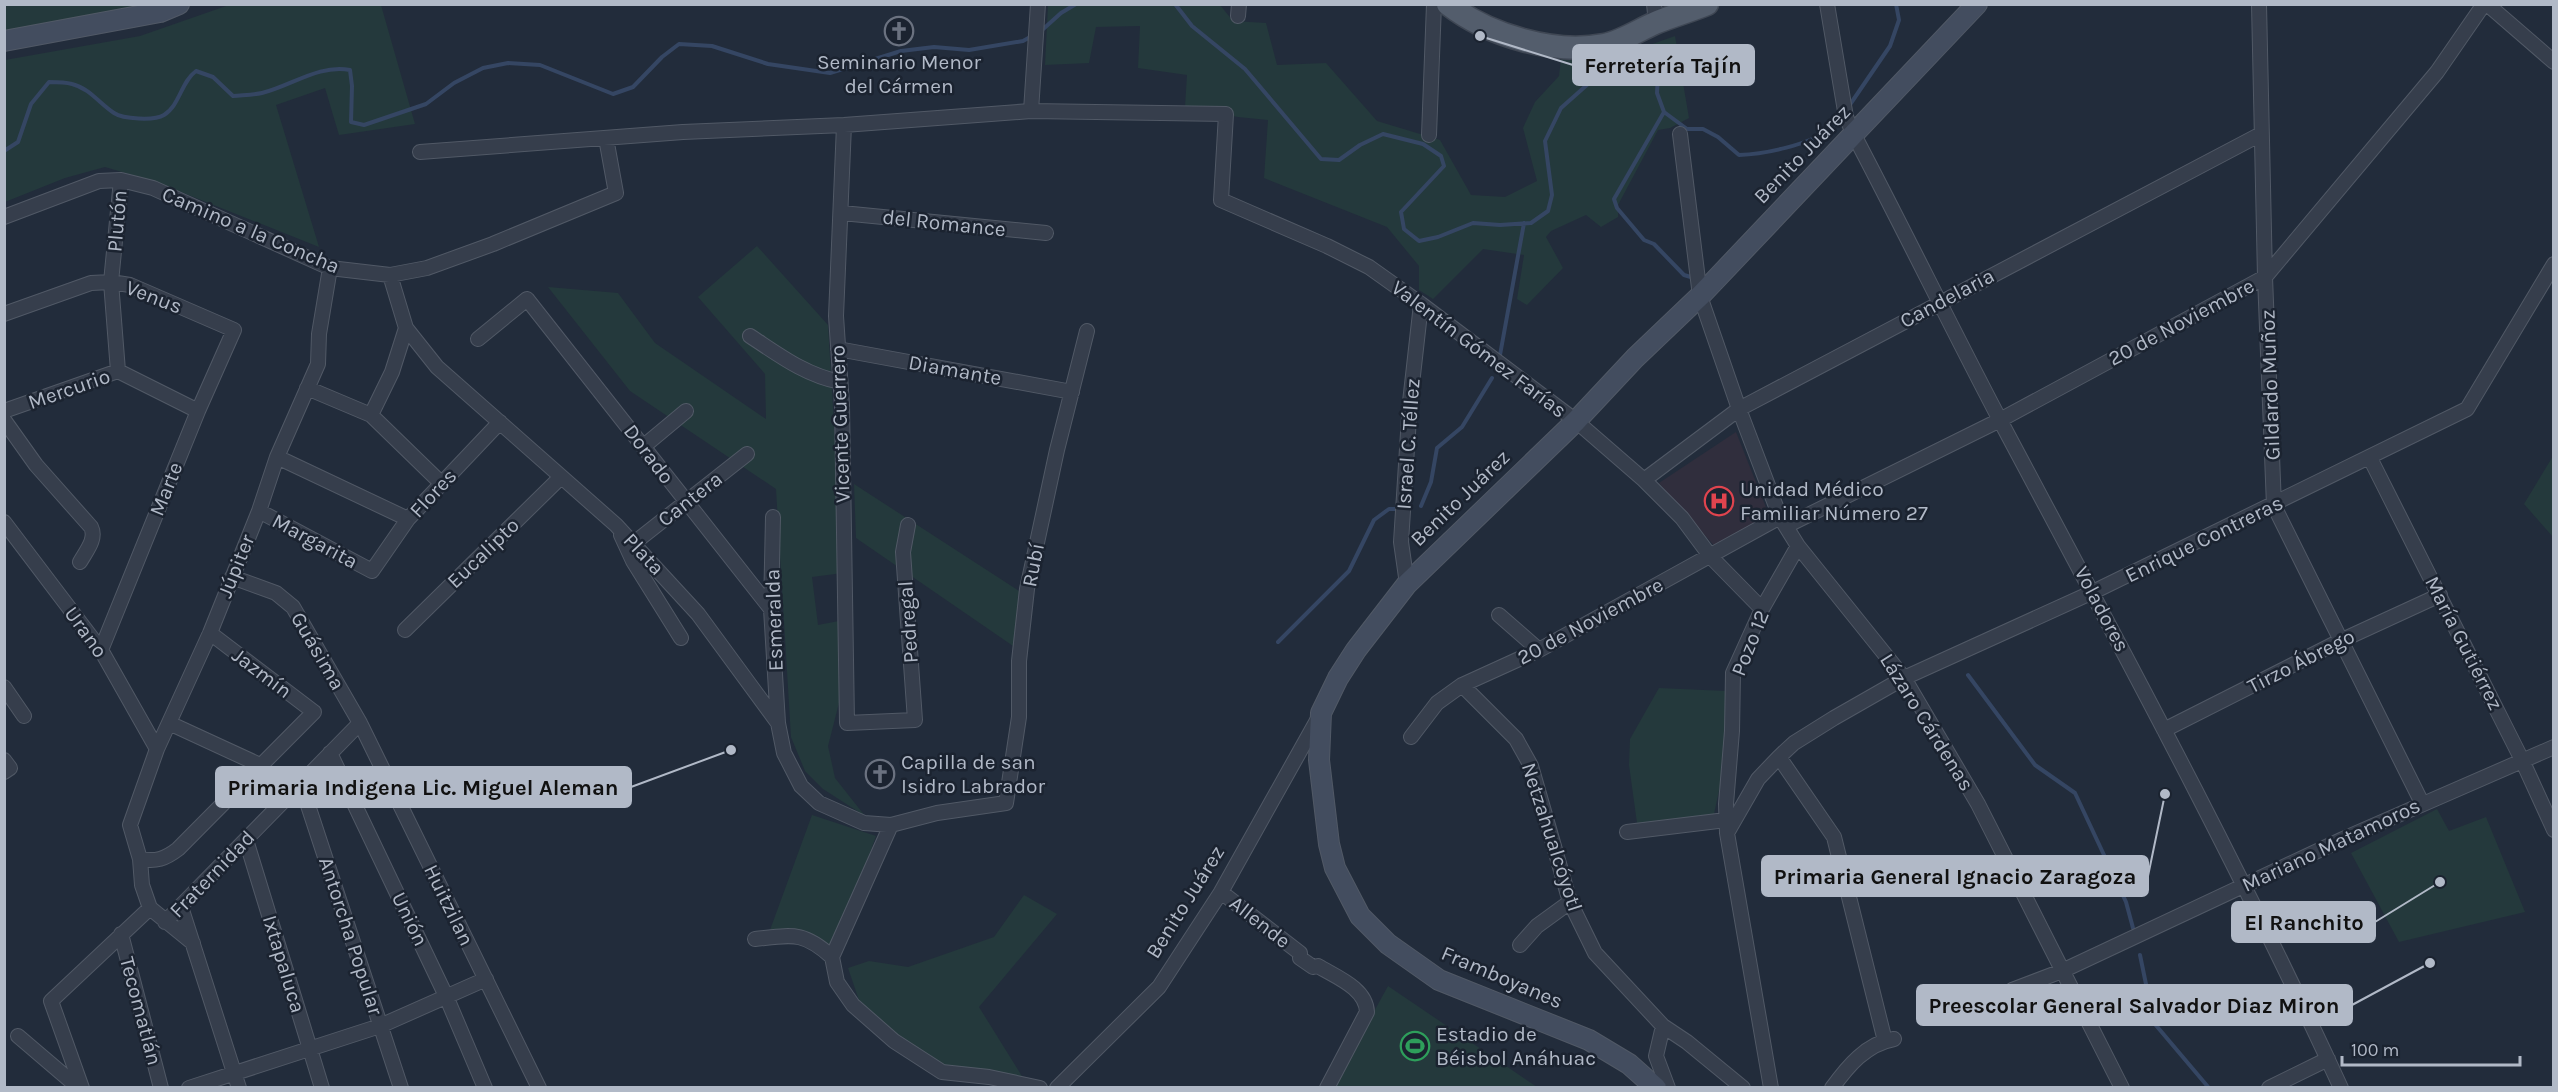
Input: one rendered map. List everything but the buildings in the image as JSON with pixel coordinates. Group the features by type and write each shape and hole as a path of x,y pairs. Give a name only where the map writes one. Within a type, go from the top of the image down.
{"main road":[{"path":"1448,4 1461,15 1492,29 1539,45 1572,48 1606,45 1655,14 1707,4"}],"street":[{"path":"4,41 160,12 179,4"},
{"path":"1429,135 1434,4"},
{"name":"Voladores","path":"1827,4 1850,126 2000,420 2164,730 2341,1088"},
{"name":"Benito Juárez","path":"1057,1088 1159,987 1221,892 1321,713 1338,678 1356,650 1407,584 1576,421 1635,358 1700,296 1850,126 1977,4"},
{"name":"Gildardo Muñoz","path":"2259,4 2265,277 2274,506 2422,803"},
{"path":"2485,4 2553,62"},
{"name":"20 de Noviembre","path":"1411,737 1437,703 1462,685 1539,650 1711,557 2000,420 2265,277 2437,72 2485,4"},
{"path":"420,152 1031,111 1038,10"},
{"name":"Valentín Gómez Farías","path":"1031,111 1226,114 1221,200 1370,267 1422,304 1576,421 1644,480 1682,518 1711,557 1762,609"},
{"name":"Vicente Guerrero","path":"844,125 836,316 840,382 847,723 915,720"},
{"name":"Lázaro Cárdenas","path":"1680,134 1700,296 1739,409 1783,522 1798,546 1904,678 1978,804 2122,1088"},
{"name":"Candelaria","path":"1644,480 1739,409 1940,301 2261,134"},
{"name":"Camino a la Concha","path":"4,217 99,181 121,180 153,188 330,268 390,275 427,268 616,193 606,138"},
{"name":"Plutón","path":"118,371 111,282 121,180"},
{"name":"del Romance","path":"842,213 1046,233"},
{"name":"Enrique Contreras","path":"1726,826 1758,779 1794,743 1904,678 2274,506 2467,409 2553,264"},
{"name":"Júpiter","path":"150,908 142,885 140,859 130,825 157,749 210,633 259,511 277,457 318,364 319,334 330,268"},
{"name":"Plata","path":"390,275 406,328 437,367 616,525 698,614 778,723 784,753 801,786 819,803 864,823 891,825"},
{"name":"Venus","path":"4,314 91,283 111,282 130,285 234,330"},
{"name":"Dorado","path":"478,339 527,299 771,609"},
{"name":"Israel C. Téllez","path":"1407,584 1401,542 1410,402 1422,304"},
{"path":"371,415 392,372 406,328"},
{"name":"Marte","path":"101,650 198,411 234,330"},
{"name":"Rubí","path":"891,825 937,813 1006,803 1019,717 1019,661 1027,589 1087,331"},
{"path":"750,336 791,364 824,379 840,382"},
{"name":"Diamante","path":"838,349 1072,392"},
{"name":"Mercurio","path":"4,411 118,371 198,411"},
{"path":"307,388 371,415 441,483"},
{"path":"644,446 686,411"},
{"path":"4,420 36,465 91,526 94,533 80,562"},
{"name":"Flores","path":"372,571 408,519 500,422"},
{"name":"Cantera","path":"634,543 747,454"},
{"path":"277,457 408,519"},
{"name":"María Gutiérrez","path":"2370,458 2522,760 2553,830"},
{"name":"Eucalipto","path":"405,630 561,477"},
{"name":"Margarita","path":"259,511 372,571"},
{"name":"Esmeralda","path":"773,517 771,609 778,723"},
{"name":"Urano","path":"4,522 101,650 157,749"},
{"path":"616,525 633,561 681,638"},
{"name":"Pedregal","path":"908,525 903,552 915,720"},
{"name":"Pozo 12","path":"1771,1088 1726,826 1733,673 1762,609 1798,546"},
{"name":"Guásima","path":"232,577 276,593 294,607 360,723"},
{"name":"Tirzo Ábrego","path":"2164,730 2340,641 2440,595"},
{"path":"1499,615 1539,650"},
{"name":"Jazmín","path":"210,633 314,712 260,765"},
{"name":"Netzahualcóyotl","path":"1462,685 1516,740 1532,766 1570,902 1595,953 1664,1026 1688,1042 1743,1088"},
{"path":"4,687 24,716"},
{"name":"Framboyanes","path":"1321,713 1319,760 1329,844 1335,868 1360,916 1383,940 1439,980 1589,1040 1629,1064 1656,1088"},
{"path":"140,859 153,862 165,858 178,849 260,765 169,723"},
{"name":"Fraternidad","path":"165,922 360,723"},
{"name":"Huitzilan","path":"360,723 539,1088"},
{"name":"Mariano Matamoros","path":"2012,990 2062,971 2422,803 2553,747"},
{"name":"Unión","path":"330,753 446,996 485,1088"},
{"path":"1779,757 1834,837 1890,1040 1851,1061 1832,1088"},
{"name":"Antorcha Popular","path":"301,784 401,1088"},
{"path":"891,825 832,957 837,982 853,1005 903,1048 942,1072 989,1077 1040,1088"},
{"path":"1627,832 1726,826"},
{"name":"Ixtapaluca","path":"246,840 322,1088"},
{"name":"Allende","path":"1221,892 1300,953 1300,958 1304,963 1313,967 1317,966 1356,989 1367,1001 1367,1012 1327,1088"},
{"path":"1520,945 1538,926 1570,902"},
{"path":"181,907 239,1088"},
{"path":"80,1088 51,1002 150,908 193,943"},
{"name":"Tecomatlán","path":"122,934 161,1088"},
{"path":"755,939 799,936 814,942 832,957"},
{"path":"189,1088 380,1026 486,979"},
{"path":"1664,1026 1656,1056 1668,1088"},
{"path":"18,1036 80,1088"},
{"path":"2269,1088 2328,1059"}],"shaded area":[{"name":"Unidad Médico Familiar Número 27","path":"1736,432 1771,520 1717,549 1659,483"}],"green space":[{"path":"5,5 170,5 5,38"},
{"path":"229,5 381,5 415,124 339,135 325,88 276,105 319,247 156,182 105,167 65,178 5,202 5,60 140,36"},
{"path":"1048,5 1220,5 1233,21 1266,23 1277,65 1326,63 1377,121 1440,140 1471,195 1505,197 1537,181 1523,128 1535,102 1559,76 1561,59 1599,63 1675,36 1689,118 1670,128 1658,130 1618,205 1618,217 1601,227 1586,215 1551,231 1546,237 1563,268 1527,305 1517,299 1524,255 1483,249 1433,299 1419,290 1419,266 1387,227 1264,178 1268,120 1185,107 1187,75 1138,68 1140,26 1096,27 1089,63 1045,65"},
{"path":"757,246 828,325 843,573 812,577 818,625 844,620 845,697 839,703 828,746 835,778 865,816 823,789 805,771 791,737 776,489 630,391 548,287 618,293 655,343 766,419 765,374 698,297"},
{"path":"2553,456 2553,537 2524,504"},
{"path":"854,484 1019,591 1016,648 856,538"},
{"path":"1659,688 1726,691 1730,739 1714,814 1637,823 1629,765 1630,739"},
{"path":"2437,809 2449,831 2486,817 2525,912 2399,942 2351,853"},
{"path":"812,815 876,836 854,897 831,949 770,930"},
{"path":"1024,895 1057,914 979,1007 1025,1081 944,1073 862,1009 848,968 869,961 908,967 994,937"},
{"name":"Estadio de Béisbol Anáhuac","path":"1388,986 1537,1087 1332,1088"}],"waterway":[{"path":"1041,31 1061,13 1076,4"},
{"path":"1175,4 1192,26 1245,69 1321,159 1339,160 1360,145 1383,134 1423,144 1441,156 1444,166 1401,212 1404,229 1419,241 1438,237 1473,223 1500,225 1531,223 1548,211 1552,195 1545,141 1561,108 1588,84 1635,75 1658,75 1657,93 1664,112 1687,129 1703,129 1718,137 1739,155 1774,151 1811,140 1832,128 1842,114"},
{"path":"1849,106 1890,46 1899,20 1896,4"},
{"path":"4,151 18,142 31,104 49,82 78,86 118,115 146,119 159,117 169,111 187,81 196,71 213,77 233,96 252,95 273,90 327,70 350,70 351,122 364,125 426,104 454,83 483,68 508,63 540,65 613,94 633,87 662,57 679,44 712,46 768,64 830,73 901,51 934,47 969,50 1023,41 1032,36"},
{"path":"1664,112 1614,199 1617,208 1644,240 1654,244 1684,275 1694,278"},
{"path":"1500,355 1524,223"},
{"path":"1421,506 1431,482 1437,448 1462,427 1492,378"},
{"path":"1278,642 1349,571 1374,520 1389,509 1398,509"},
{"path":"1968,675 2035,765 2075,793 2126,902 2133,928"},
{"path":"2140,955 2154,1023 2209,1088"}],"place":[{"name":"Seminario Menor del Cármen","path":"899,31"},
{"name":"Ferretería Tajín","path":"1480,36"},
{"name":"Unidad Médico Familiar Número 27","path":"1719,501"},
{"name":"Primaria Indigena Lic. Miguel Aleman","path":"731,750"},
{"name":"Capilla de san Isidro Labrador","path":"880,774"},
{"name":"Primaria General Ignacio Zaragoza","path":"2165,794"},
{"name":"El Ranchito","path":"2440,882"},
{"name":"Preescolar General Salvador Diaz Miron","path":"2430,963"},
{"name":"Estadio de Béisbol Anáhuac","path":"1415,1046"}]}
